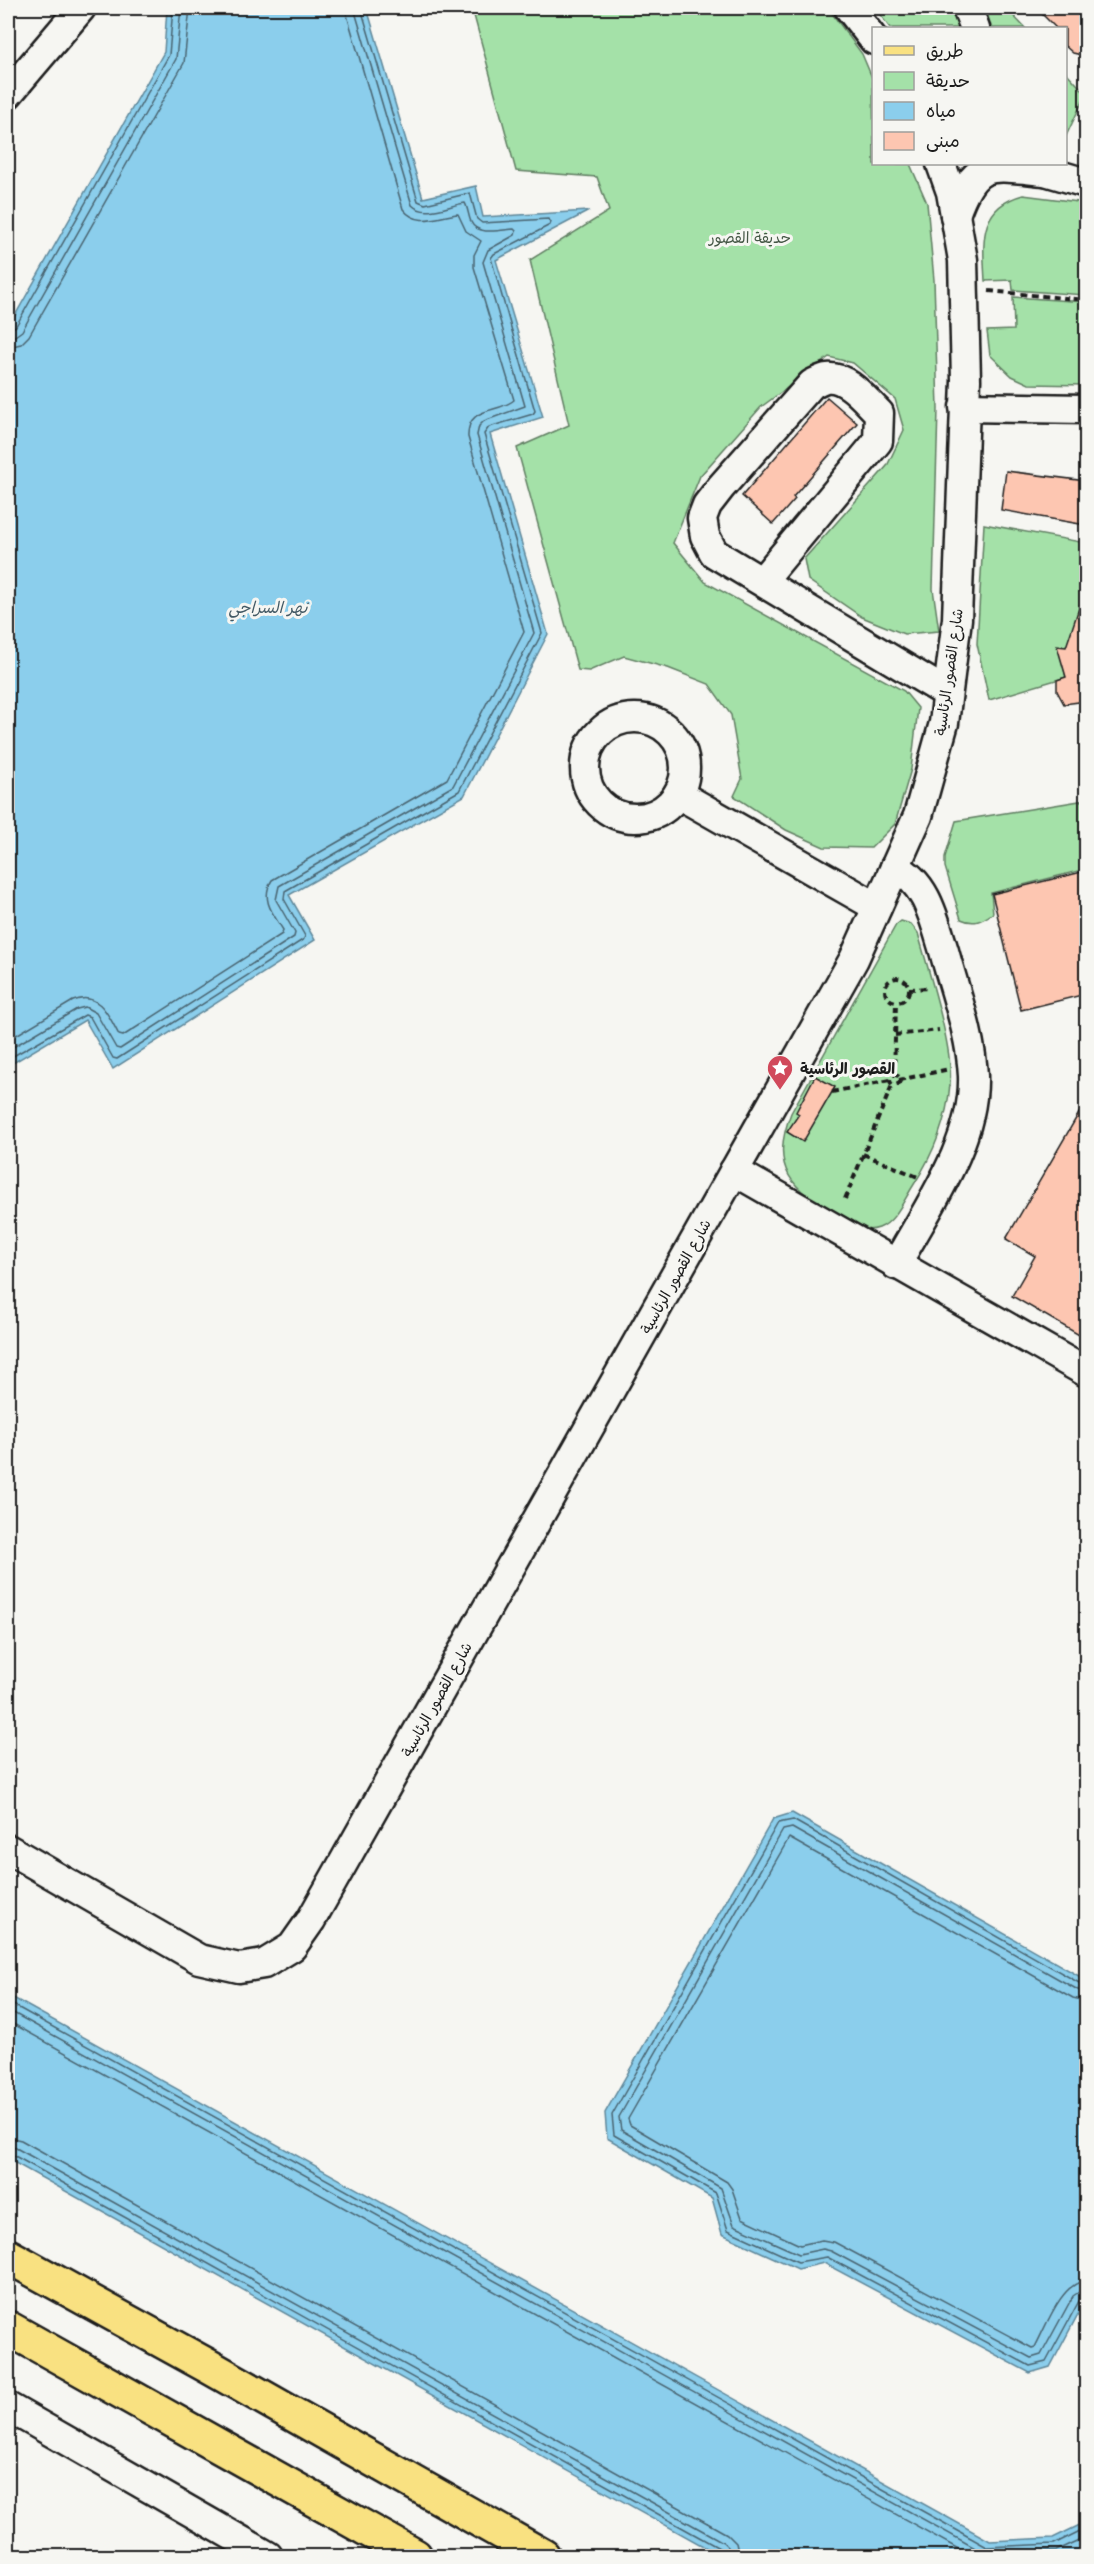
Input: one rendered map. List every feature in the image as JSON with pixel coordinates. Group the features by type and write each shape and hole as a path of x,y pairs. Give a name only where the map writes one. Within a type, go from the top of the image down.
{"main road":[{"path":"8,2256 208,2366 543,2556"},
{"path":"8,2328 415,2556"}],"street":[{"path":"8,94 81,8"},
{"path":"849,8 872,39"},
{"path":"967,8 975,27"},
{"name":"شارع القصور الرئاسية","path":"8,1849 199,1959 239,1968 264,1964 292,1947 311,1920 854,959 918,816 944,723 957,619 964,407 963,260 951,192 940,165"},
{"path":"955,215 963,191 974,176 989,169 1033,166 1086,183"},
{"path":"762,581 878,441 879,413 851,387 838,380 826,378 812,384 707,505 702,518 705,536 714,553 947,693"},
{"path":"964,407 1086,409"},
{"path":"678,794 877,907"},
{"path":"895,867 911,877 929,905 965,1027 971,1064 971,1103 961,1144 896,1265"},
{"path":"734,1171 1086,1372"},
{"path":"8,2407 268,2556"}],"path":[{"path":"963,289 1086,300"},
{"path":"900,979 907,983 909,991 906,999 896,1002 887,998 885,987 889,981 900,979"},
{"path":"845,1199 894,1075 896,1002"},
{"path":"895,1035 965,1027"},
{"path":"832,1092 891,1082 898,1084 900,1080 971,1064"},
{"path":"894,1075 900,1080"},
{"path":"863,1154 939,1186"}],"green space":[{"name":"حديقة القصور","path":"472,8 828,8 862,54 872,78 872,165 910,165 927,203 934,280 938,409 933,589 939,631 904,634 862,617 808,580 804,559 887,466 904,430 895,399 853,363 829,357 761,407 700,476 673,543 705,582 904,691 918,708 911,769 895,824 871,848 824,847 786,830 734,796 742,779 731,715 709,684 668,668 624,656 589,671 578,670 517,448 569,425 530,260 609,211 597,177 516,171"},
{"path":"875,8 949,8 963,27 889,27"},
{"path":"982,8 996,8 1002,12 1008,10 1024,27 991,27 988,16"},
{"path":"1067,73 1086,94 1067,134"},
{"path":"1023,195 1086,203 1086,295 1013,290 1012,280 985,281 986,228 998,208"},
{"path":"1013,297 1086,302 1086,385 1029,384 1012,376 990,355 987,331 1014,330"},
{"path":"984,524 1086,543 1086,627 1072,632 1068,648 1062,646 1059,650 1066,677 989,700 977,644"},
{"path":"1086,800 1086,869 991,893 993,913 978,921 970,922 961,919 945,867 945,857 956,821"},
{"path":"901,921 911,924 918,933 944,1030 950,1084 942,1125 933,1150 920,1174 890,1221 879,1228 867,1230 856,1227 821,1206 797,1186 784,1163 783,1149 791,1113 896,925"}],"water":[{"name":"نهر السراجي","path":"167,8 367,8 423,198 476,186 483,217 589,211 496,260 543,417 490,434 548,634 464,796 289,895 315,940 113,1069 85,1020 8,1066 8,328 164,52"},
{"path":"792,1813 1086,1980 1086,2299 1050,2367 1030,2373 824,2263 798,2269 722,2234 712,2198 607,2138 605,2113 773,1819"},
{"path":"8,1995 990,2541 1053,2538 1086,2522 1086,2556 721,2556 8,2159"}],"building":[{"path":"1036,8 1086,8 1086,56 1073,53 1067,48 1067,27 1055,27"},
{"path":"827,397 857,423 793,497 795,499 773,524 742,496"},
{"path":"1006,471 1086,481 1086,525 1001,510"},
{"path":"1083,596 1086,596 1086,701 1064,704 1057,691 1057,680 1066,677 1057,646 1066,647"},
{"path":"1086,871 1086,994 1021,1010 992,894"},
{"path":"815,1076 835,1087 803,1142 787,1132 799,1114 796,1112"},
{"path":"1086,1101 1086,1339 1012,1296 1035,1256 1006,1239"}],"place":[{"name":"القصور الرئاسية","path":"780,1091"}]}
